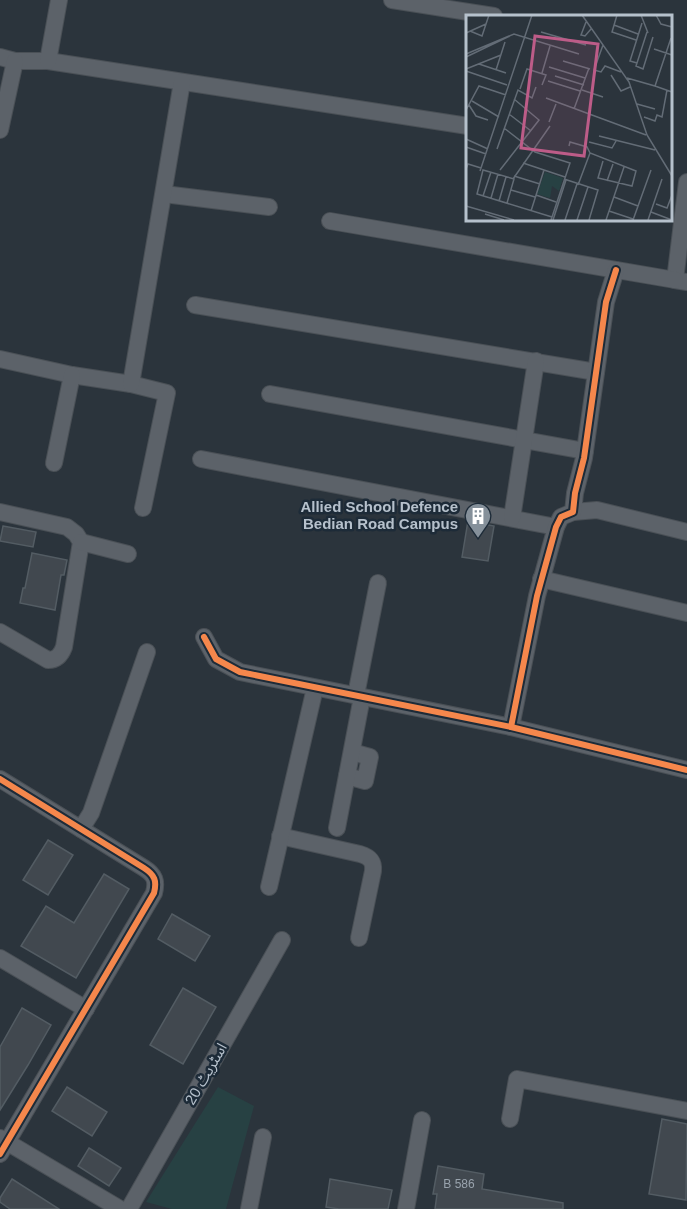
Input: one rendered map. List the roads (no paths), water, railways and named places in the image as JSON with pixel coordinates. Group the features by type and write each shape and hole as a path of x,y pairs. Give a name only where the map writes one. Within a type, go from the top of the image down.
{"street":[{"path":"48,61 59,0"},
{"path":"392,0 488,15"},
{"path":"0,130 7,59 48,61 466,126"},
{"path":"131,384 182,82"},
{"path":"330,221 681,281 687,182"},
{"path":"164,194 269,207"},
{"path":"573,512 585,451 606,302 616,270"},
{"path":"195,305 596,372"},
{"path":"0,359 167,393 143,508"},
{"path":"512,518 536,361"},
{"path":"54,463 72,375"},
{"path":"270,394 585,451"},
{"path":"201,459 556,527"},
{"path":"511,727 541,579 556,527 561,518 573,512 597,510 687,532"},
{"path":"0,512 67,527 76,534 81,542 62,654 53,660 48,660 0,632"},
{"path":"81,542 129,554"},
{"path":"541,579 687,613"},
{"path":"337,828 347,776 364,781 370,757 352,752 378,583"},
{"path":"204,637 216,659 240,672 511,727 687,770"},
{"path":"81,829 91,813 147,652"},
{"path":"269,887 315,688"},
{"path":"0,779 150,872 156,885 154,893 87,1009 2,1145 120,1209"},
{"path":"280,836 366,856 372,861 374,871 359,938"},
{"name":"اسٹریٹ 20","path":"129,1209 282,940"},
{"path":"0,958 87,1009"},
{"path":"510,1119 517,1079 687,1111"},
{"path":"406,1209 422,1120"},
{"path":"249,1209 263,1137"}],"place":[{"name":"Allied School Defence Bedian Road Campus","path":"478,539"}]}
